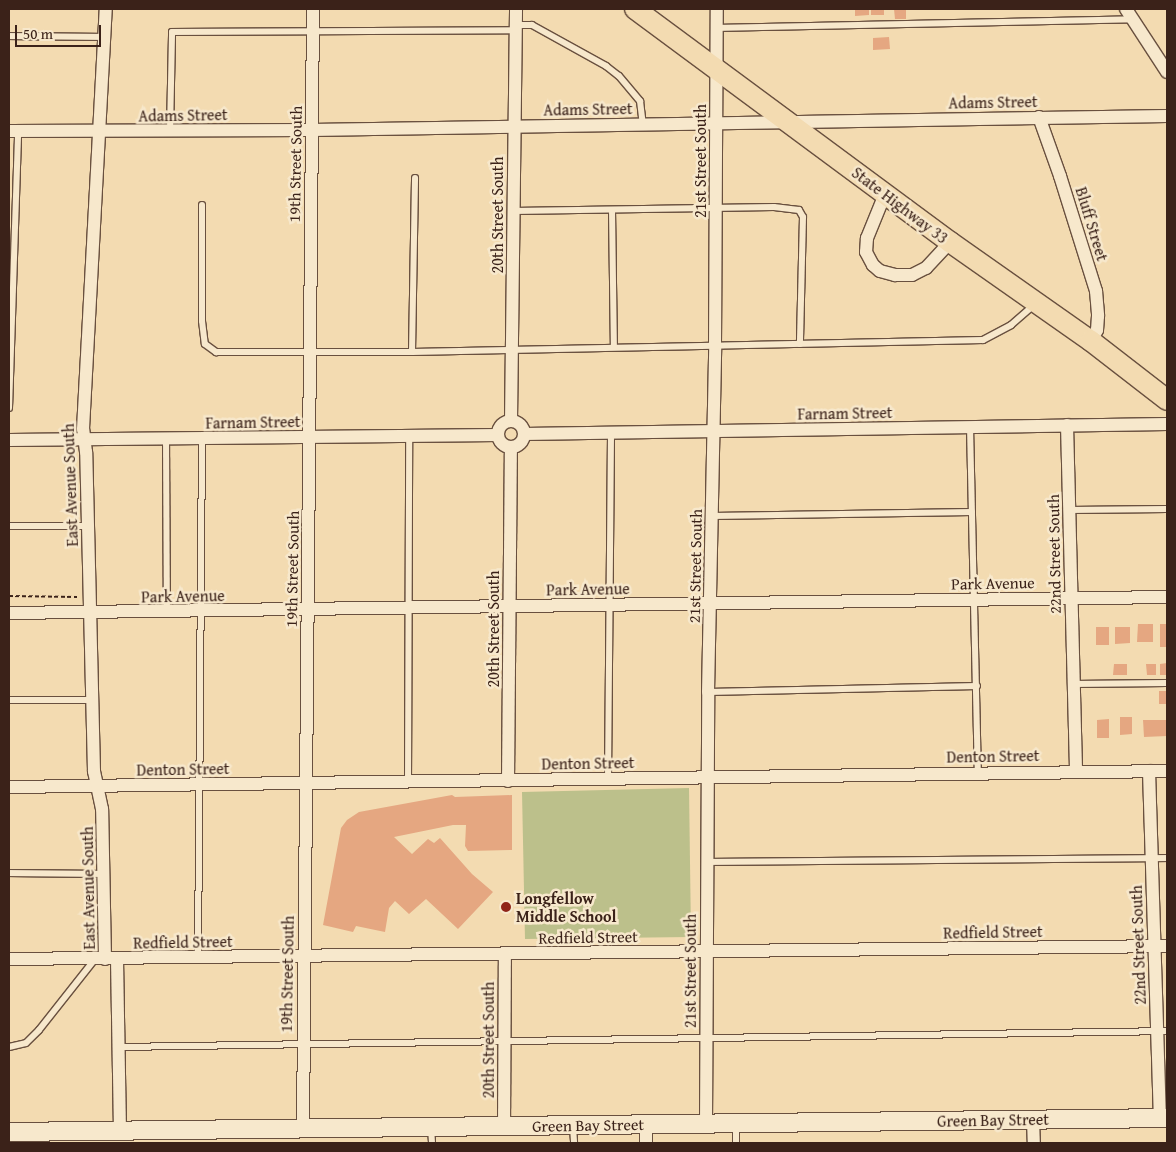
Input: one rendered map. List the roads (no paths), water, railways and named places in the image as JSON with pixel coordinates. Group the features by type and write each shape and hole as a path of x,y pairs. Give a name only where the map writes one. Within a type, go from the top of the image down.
{"main road":[{"name":"State Highway 33","path":"636,9 950,242 1035,304 1090,341 1167,400"}],"street":[{"name":"East Avenue South","path":"106,9 84,440 94,772 102,809 106,959 119,1047 113,1136"},
{"name":"19th Street South","path":"303,1130 303,957 310,438 313,9"},
{"name":"20th Street South","path":"511,421 516,9"},
{"name":"21st Street South","path":"706,1124 708,692 715,345 717,9"},
{"path":"1129,14 1167,72"},
{"name":"Adams Street","path":"13,131 311,130 1167,116"},
{"name":"Bluff Street","path":"1038,117 1060,176 1096,291 1097,330 1090,341"},
{"path":"885,194 867,238 866,252 873,265 880,270 895,275 912,275 926,268 950,242"},
{"path":"511,421 522,427 524,434 522,442 511,448 503,445 498,435 500,427 511,421"},
{"name":"Farnam Street","path":"524,434 1167,424"},
{"name":"22nd Street South","path":"1068,425 1076,771"},
{"name":"Farnam Street","path":"9,440 498,435"},
{"name":"20th Street South","path":"508,781 508,607 511,448"},
{"name":"Park Avenue","path":"9,613 167,613 308,609 1167,597"},
{"name":"22nd Street South","path":"1149,771 1152,858 1161,946 1163,1118"},
{"name":"Denton Street","path":"9,788 1167,771"},
{"name":"Redfield Street","path":"9,959 1161,946"},
{"name":"20th Street South","path":"504,1127 505,954"},
{"name":"Green Bay Street","path":"14,1134 113,1136 303,1130 431,1136 504,1127 1163,1118"},
{"path":"1033,1120 1034,1143"},
{"path":"646,1125 646,1143"}],"lane":[{"path":"717,28 1129,14"},
{"path":"170,131 172,32 313,32 532,26 606,66 619,76 640,101 643,124"},
{"path":"9,36 104,37"},
{"path":"9,408 13,131"},
{"path":"412,352 415,178"},
{"path":"202,205 202,321 205,344 216,352 412,352 984,340 1011,325 1035,304"},
{"path":"514,211 774,207 799,210 803,217 800,344"},
{"path":"612,210 614,347"},
{"path":"970,427 978,773"},
{"path":"608,779 611,433"},
{"path":"408,782 409,437"},
{"path":"166,439 167,613"},
{"path":"198,958 202,439"},
{"path":"1069,510 1167,509"},
{"path":"712,516 972,512"},
{"path":"9,526 88,526"},
{"path":"1073,684 1167,683"},
{"path":"708,692 976,686"},
{"path":"9,700 92,700"},
{"path":"707,862 1167,858"},
{"path":"9,873 103,874"},
{"path":"9,1047 26,1043 106,959"},
{"path":"119,1047 1162,1032"},
{"path":"736,1124 736,1143"},
{"path":"573,1126 574,1143"}],"place":[{"name":"Longfellow Middle School","path":"506,907"}]}
